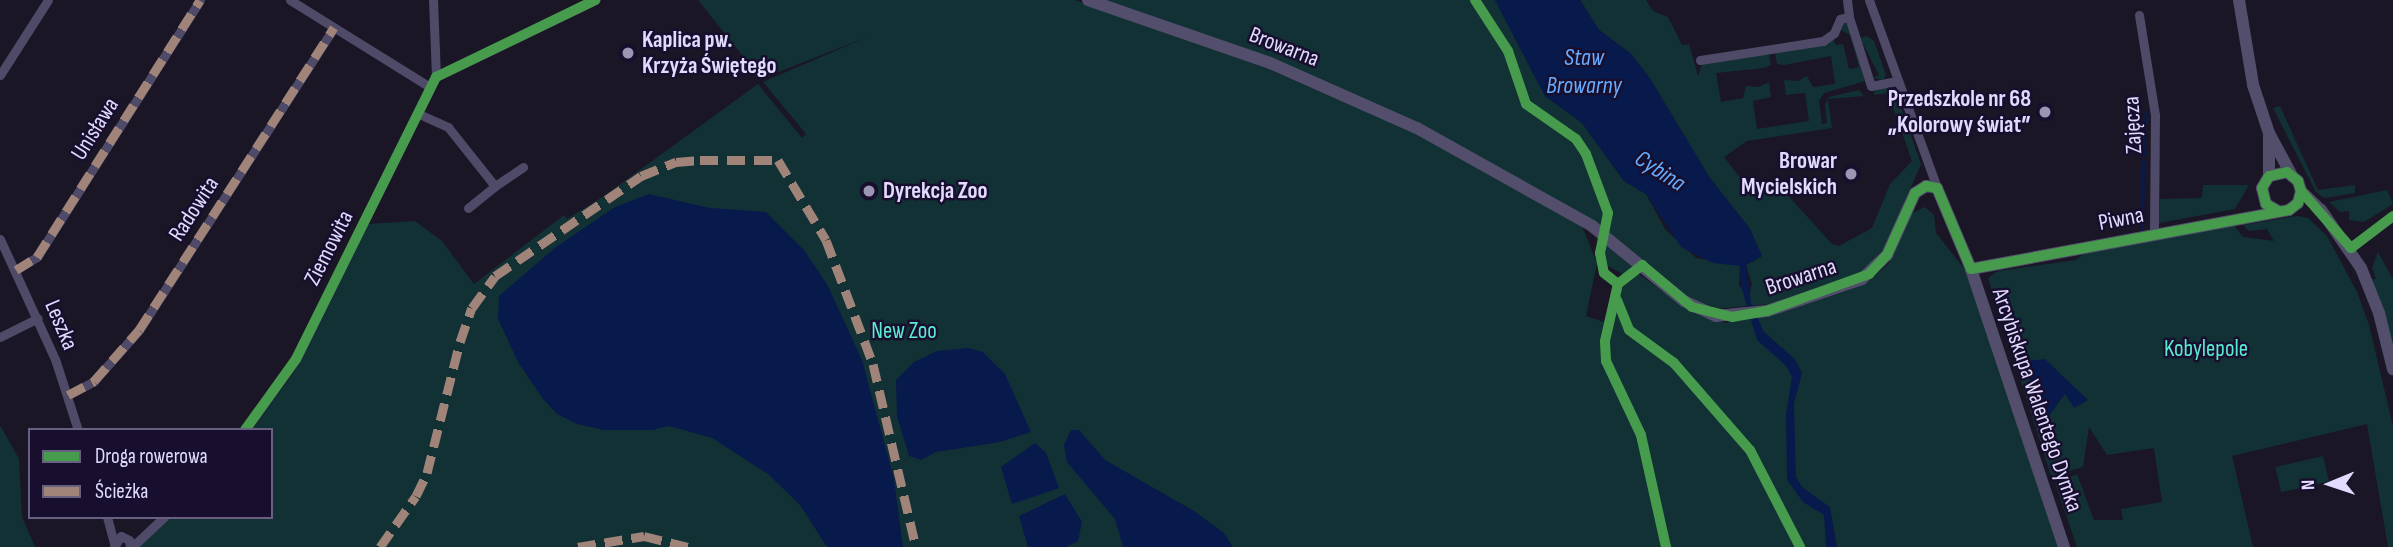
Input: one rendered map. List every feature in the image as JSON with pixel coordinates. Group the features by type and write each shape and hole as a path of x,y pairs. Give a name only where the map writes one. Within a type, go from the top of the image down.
{"street":[{"path":"0,75 48,0"},
{"name":"Unisława","path":"16,270 37,257 200,0"},
{"path":"290,0 430,87"},
{"path":"433,0 436,77 595,0"},
{"name":"Browarna","path":"1088,0 1270,63 1417,128 1592,226 1685,302 1716,316 1767,311 1861,279 1887,255 1915,193 1926,186 1937,188"},
{"path":"1847,0 1849,17 1871,86 1896,81"},
{"path":"1869,0 1896,81 1937,188"},
{"path":"2239,0 2253,85 2269,133 2301,191 2351,248 2376,303 2393,369"},
{"name":"Zajęcza","path":"2139,15 2155,115 2154,235"},
{"path":"1700,60 1824,41 1834,33 1840,19 1849,17"},
{"name":"Radowita","path":"68,395 94,381 139,330 334,27"},
{"name":"Ziemowita","path":"246,428 296,359 436,77"},
{"path":"419,114 448,127 495,186"},
{"path":"2238,219 2262,197 2269,176 2269,133"},
{"path":"468,208 523,167"},
{"path":"2269,176 2291,174"},
{"name":"Arcybiskupa Walentego Dymka","path":"1937,188 1971,270 2064,547"},
{"path":"2294,207 2301,191"},
{"path":"2262,197 2278,211 2294,207 2311,211 2333,226"},
{"name":"Piwna","path":"1971,270 2278,211"},
{"path":"2351,248 2393,216"},
{"name":"Leszka","path":"0,239 38,318 68,395 77,428"},
{"path":"0,337 38,318"},
{"path":"107,519 118,541 131,547 162,519"},
{"path":"118,541 147,533"}],"green space":[{"name":"New Zoo","path":"698,0 1075,0 1240,57 1414,132 1582,226 1597,263 1586,316 1604,322 1613,291 1619,292 1637,273 1690,311 1725,323 1773,314 1869,281 1889,263 1912,213 1925,207 1934,215 1936,233 1966,271 2060,547 139,547 166,519 273,519 273,428 253,428 294,372 368,224 415,221 442,241 474,284 564,215 567,219 604,196 758,84 802,138 806,134 763,82 867,37 761,79"},
{"path":"1100,0 1495,0 1545,96 1582,123 1624,181 1646,194 1665,229 1696,258 1740,265 1739,286 1749,296 1752,284 1746,265 1762,256 1750,229 1710,178 1649,77 1630,53 1599,30 1580,0 1646,0 1653,11 1668,17 1682,45 1689,44 1698,76 1702,64 1769,53 1771,65 1764,68 1716,73 1721,102 1743,98 1746,86 1759,87 1769,82 1771,97 1753,101 1757,129 1809,121 1805,93 1786,95 1784,80 1798,81 1807,76 1813,87 1835,84 1831,56 1784,65 1777,64 1775,52 1834,40 1836,45 1843,44 1849,69 1859,67 1850,35 1839,29 1840,24 1847,23 1865,81 1824,93 1819,101 1822,124 1827,123 1825,105 1828,99 1832,128 1747,141 1724,157 1749,189 1782,189 1832,244 1839,246 1872,228 1890,184 1912,161 1888,93 1874,95 1874,91 1889,87 1895,91 1921,164 1885,247 1864,271 1770,304 1714,309 1684,294 1601,227 1418,124"},
{"path":"1867,36 1874,41 1886,75 1883,80 1873,78 1879,75 1860,38"},
{"path":"1859,90 1864,96 1828,99 1829,97"},
{"path":"2280,106 2318,190 2355,185 2355,193 2324,198 2316,192 2273,108"},
{"path":"2203,185 2249,185 2235,209 2159,223 2160,199 2202,198"},
{"path":"2387,190 2393,204 2364,222 2349,220 2349,211 2340,212 2329,202"},
{"name":"Kobylepole","path":"2297,216 2308,218 2327,236 2357,292 2369,325 2393,426 2393,547 2388,547 2367,424 2232,456 2253,547 2077,547 2055,483 2077,474 2094,520 2123,520 2121,509 2162,502 2154,448 2107,455 2089,427 2083,467 2051,476 1988,278 1998,271 2076,260 2087,252 2234,225 2243,237 2274,241 2267,229 2249,231 2243,225"},
{"path":"1605,240 1634,267 1631,272 1623,274 1608,266 1603,253"},
{"path":"2378,252 2393,279 2393,346 2372,279 2376,279 2372,268"},
{"path":"0,425 19,459 22,517 35,547 0,547"},
{"path":"2323,456 2329,481 2281,492 2275,467"}],"water":[{"name":"Staw Browarny","path":"1495,0 1580,0 1599,30 1630,53 1649,77 1710,178 1750,229 1762,256 1746,265 1751,303 1764,332 1795,359 1802,373 1794,404 1796,477 1802,487 1830,507 1837,547 1826,547 1824,515 1803,502 1787,480 1786,414 1792,377 1786,366 1757,340 1741,286 1740,266 1713,263 1681,247 1646,194 1624,181 1582,123 1545,96"},
{"path":"649,194 710,208 766,212 804,250 827,284 862,360 894,479 903,547 827,547 800,505 768,474 712,438 669,426 652,430 604,430 577,424 557,414 543,399 518,362 498,319 499,296 556,247 615,207"},
{"path":"968,348 983,352 1005,374 1031,432 1000,442 936,452 921,460 909,456 897,416 896,380 914,362 937,351"},
{"path":"2045,359 2088,400 2074,408 2065,394 2049,416 2050,437 2044,409 2024,367 2028,361"},
{"path":"1071,430 1079,430 1105,460 1194,511 1224,533 1233,547 1123,547 1115,519 1067,462 1064,445"},
{"path":"1035,443 1046,453 1059,488 1012,504 1001,467"},
{"path":"1065,494 1082,522 1078,541 1066,547 1028,547 1019,516"}],"waterway":[{"path":"2145,125 2146,112"},
{"path":"2143,156 2144,130"},
{"path":"2142,229 2143,162"}],"marked path":[{"path":"16,270 37,257 200,0"},
{"path":"68,395 94,381 139,330 334,27"},
{"path":"380,547 416,496 427,473 460,342 472,308 495,276 641,176 676,162 700,160 778,160 826,240 873,364 916,547"},
{"path":"578,547 644,536 688,547"}],"cycle path":[{"path":"246,428 296,359 436,77 595,0"},
{"path":"1475,0 1508,51 1526,104 1576,139 1586,154 1608,213 1600,253 1604,273 1618,284"},
{"path":"1666,547 1641,435 1606,361 1605,341 1618,284 1642,265 1692,307 1732,317 1767,311 1869,274 1887,255 1915,193 1926,186 1937,188 1971,269 2289,210 2298,203 2301,191 2298,181 2287,172 2269,176 2262,188 2266,204 2278,211"},
{"path":"2301,191 2351,248 2393,216"},
{"path":"1617,300 1629,330 1674,363 1750,450 1800,547"}],"place":[{"name":"Kaplica pw. Krzyża Świętego","path":"628,53"},
{"name":"Przedszkole nr 68 „Kolorowy świat”","path":"2045,112"},
{"name":"Browar Mycielskich","path":"1851,174"},
{"name":"Dyrekcja Zoo","path":"869,191"}],"water label":[{"name":"Cybina","path":"1660,171"}]}
